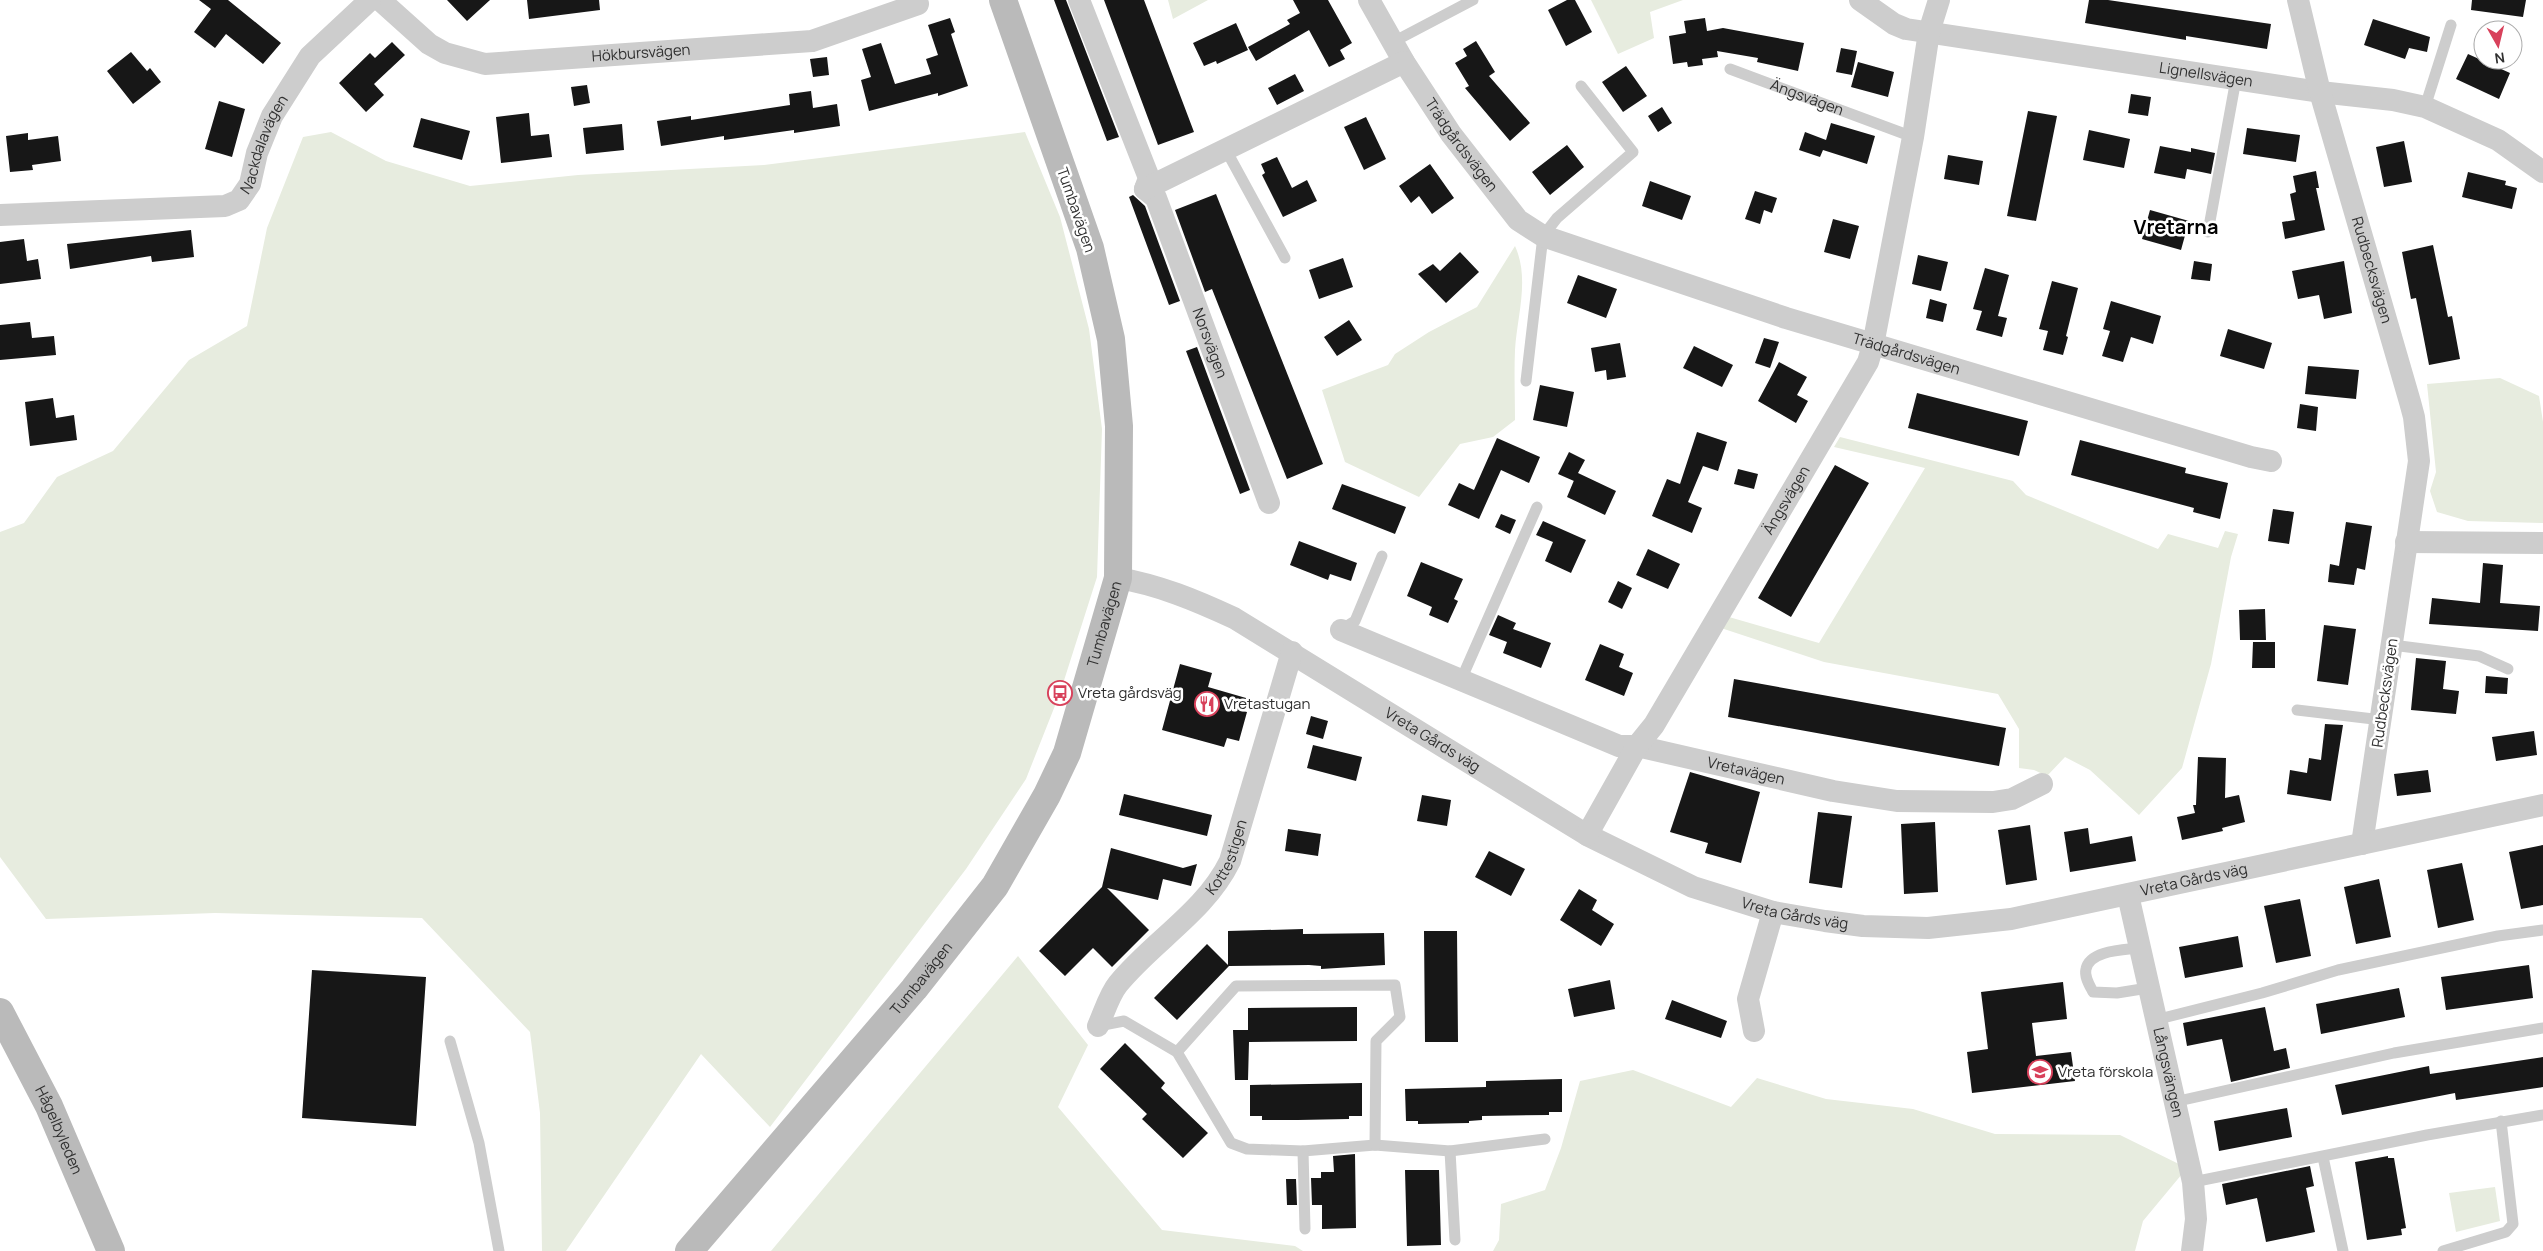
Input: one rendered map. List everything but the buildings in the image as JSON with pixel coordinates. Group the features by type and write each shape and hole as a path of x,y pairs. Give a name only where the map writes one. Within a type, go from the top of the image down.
{"main road":[{"name":"Tumbavägen","path":"689,1251 914,989 995,886 1047,795 1067,753 1118,578 1119,426 1111,339 1090,248 1003,0"},
{"name":"Hågelbyleden","path":"0,1012 49,1106 111,1251"}],"street":[{"name":"Nackdalavägen","path":"0,215 225,206 239,200 250,184 257,153 272,116 310,56 370,0"},
{"name":"Hökbursvägen","path":"380,0 428,44 445,54 485,64 812,41 918,4"},
{"path":"1079,0 1149,178 1145,189"},
{"name":"Trädgårdsvägen","path":"1369,0 1404,62 1472,162 1518,220 1543,236 1873,345 2271,461"},
{"name":"Lignellsvägen","path":"1860,0 1894,24 1906,29 2320,92 2393,100 2425,107 2498,140 2543,172"},
{"name":"Ängsvägen","path":"1587,835 1637,746 1654,724 1868,362 1873,345 1913,137 1929,32 1939,0"},
{"name":"Rudbecksvägen","path":"2298,0 2320,92 2414,417 2419,461 2382,720 2362,844"},
{"path":"1145,189 1404,62"},
{"name":"Norsvägen","path":"1145,189 1156,198 1269,503"},
{"path":"2406,542 2543,543"},
{"name":"Vreta Gårds väg","path":"1118,578 1152,584 1189,597 1234,618 1587,835 1693,888 1773,912 1863,926 1928,928 2011,919 2543,805"},
{"name":"Vretavägen","path":"1341,630 1619,746 1637,746 1833,790 1897,801 1992,802 2012,799 2042,784"},
{"name":"Kottestigen","path":"1098,1026 1117,985 1197,907 1223,876 1230,861 1292,652"},
{"name":"Långsvängen","path":"2128,895 2193,1182 2196,1219 2192,1251"},
{"path":"1754,1031 1748,999 1773,912"}],"lane":[{"path":"1393,42 1473,0"},
{"path":"2425,107 2451,25"},
{"name":"Ängsvägen","path":"1730,70 1913,137"},
{"path":"2208,232 2236,78"},
{"path":"1526,381 1543,236 1557,218 1633,152 1581,86"},
{"path":"1226,150 1285,258"},
{"path":"1461,680 1537,507"},
{"path":"1341,630 1355,621 1382,556"},
{"path":"2392,645 2479,656 2508,669"},
{"path":"2297,710 2382,720"},
{"path":"2155,1020 2262,993 2338,970 2498,936 2543,930"},
{"path":"2139,948 2108,952 2092,960 2086,969 2087,979 2092,992 2117,993 2148,988"},
{"path":"1177,1052 1236,986 1395,985 1400,1018 1376,1041 1375,1145"},
{"path":"1098,1026 1124,1021 1177,1052 1231,1144 1247,1149 1303,1151 1375,1145 1450,1151 1545,1139"},
{"path":"2174,1102 2409,1050 2543,1028"},
{"path":"450,1041 478,1143 499,1251"},
{"path":"2193,1182 2501,1121 2543,1115"},
{"path":"2443,1251 2506,1232 2513,1224 2501,1121"},
{"path":"1303,1151 1305,1229"},
{"path":"1450,1151 1455,1240"},
{"path":"2323,1157 2343,1251"}],"shaded area":[{"path":"1168,0 1208,0 1173,19"},
{"path":"1591,0 1683,0 1650,12 1654,38 1618,54"},
{"path":"331,132 386,161 470,186 578,175 764,165 1025,132 1060,217 1089,329 1102,429 1097,577 1060,693 1026,779 966,869 770,1127 701,1054 566,1251 542,1251 540,1113 530,1032 422,918 215,913 46,919 0,857 0,532 24,523 57,477 113,451 189,360 247,326 267,228 303,137"},
{"path":"1515,246 1522,271 1522,284 1515,350 1515,420 1493,437 1460,444 1419,497 1345,462 1322,390 1388,365 1395,354 1429,332 1477,307"},
{"path":"2500,378 2539,396 2543,422 2543,523 2468,521 2437,512 2430,491 2436,472 2427,384"},
{"path":"1840,437 2013,481 2026,495 2158,549 2168,534 2218,548 2225,531 2238,534 2231,557 2211,664 2182,768 2139,815 2090,770 2065,757 2047,776 2034,770 2019,768 2019,729 1998,694 1824,662 1721,628 1729,617 1819,643 1925,468 1834,447"},
{"path":"1018,956 1088,1045 1058,1107 1162,1230 1295,1246 1303,1251 771,1251"},
{"path":"1633,1070 1731,1107 1757,1078 1826,1099 1913,1109 1995,1134 2120,1135 2187,1168 2143,1221 2135,1251 1493,1251 1499,1240 1501,1204 1545,1190 1561,1148 1580,1081"},
{"path":"2495,1187 2500,1221 2456,1232 2449,1193"}],"place":[{"name":"Vreta gårdsväg","path":"1060,693"},
{"name":"Vretastugan","path":"1207,704"},
{"name":"Vreta förskola","path":"2040,1072"}],"district":[{"name":"Vretarna","path":"2176,227"}]}
